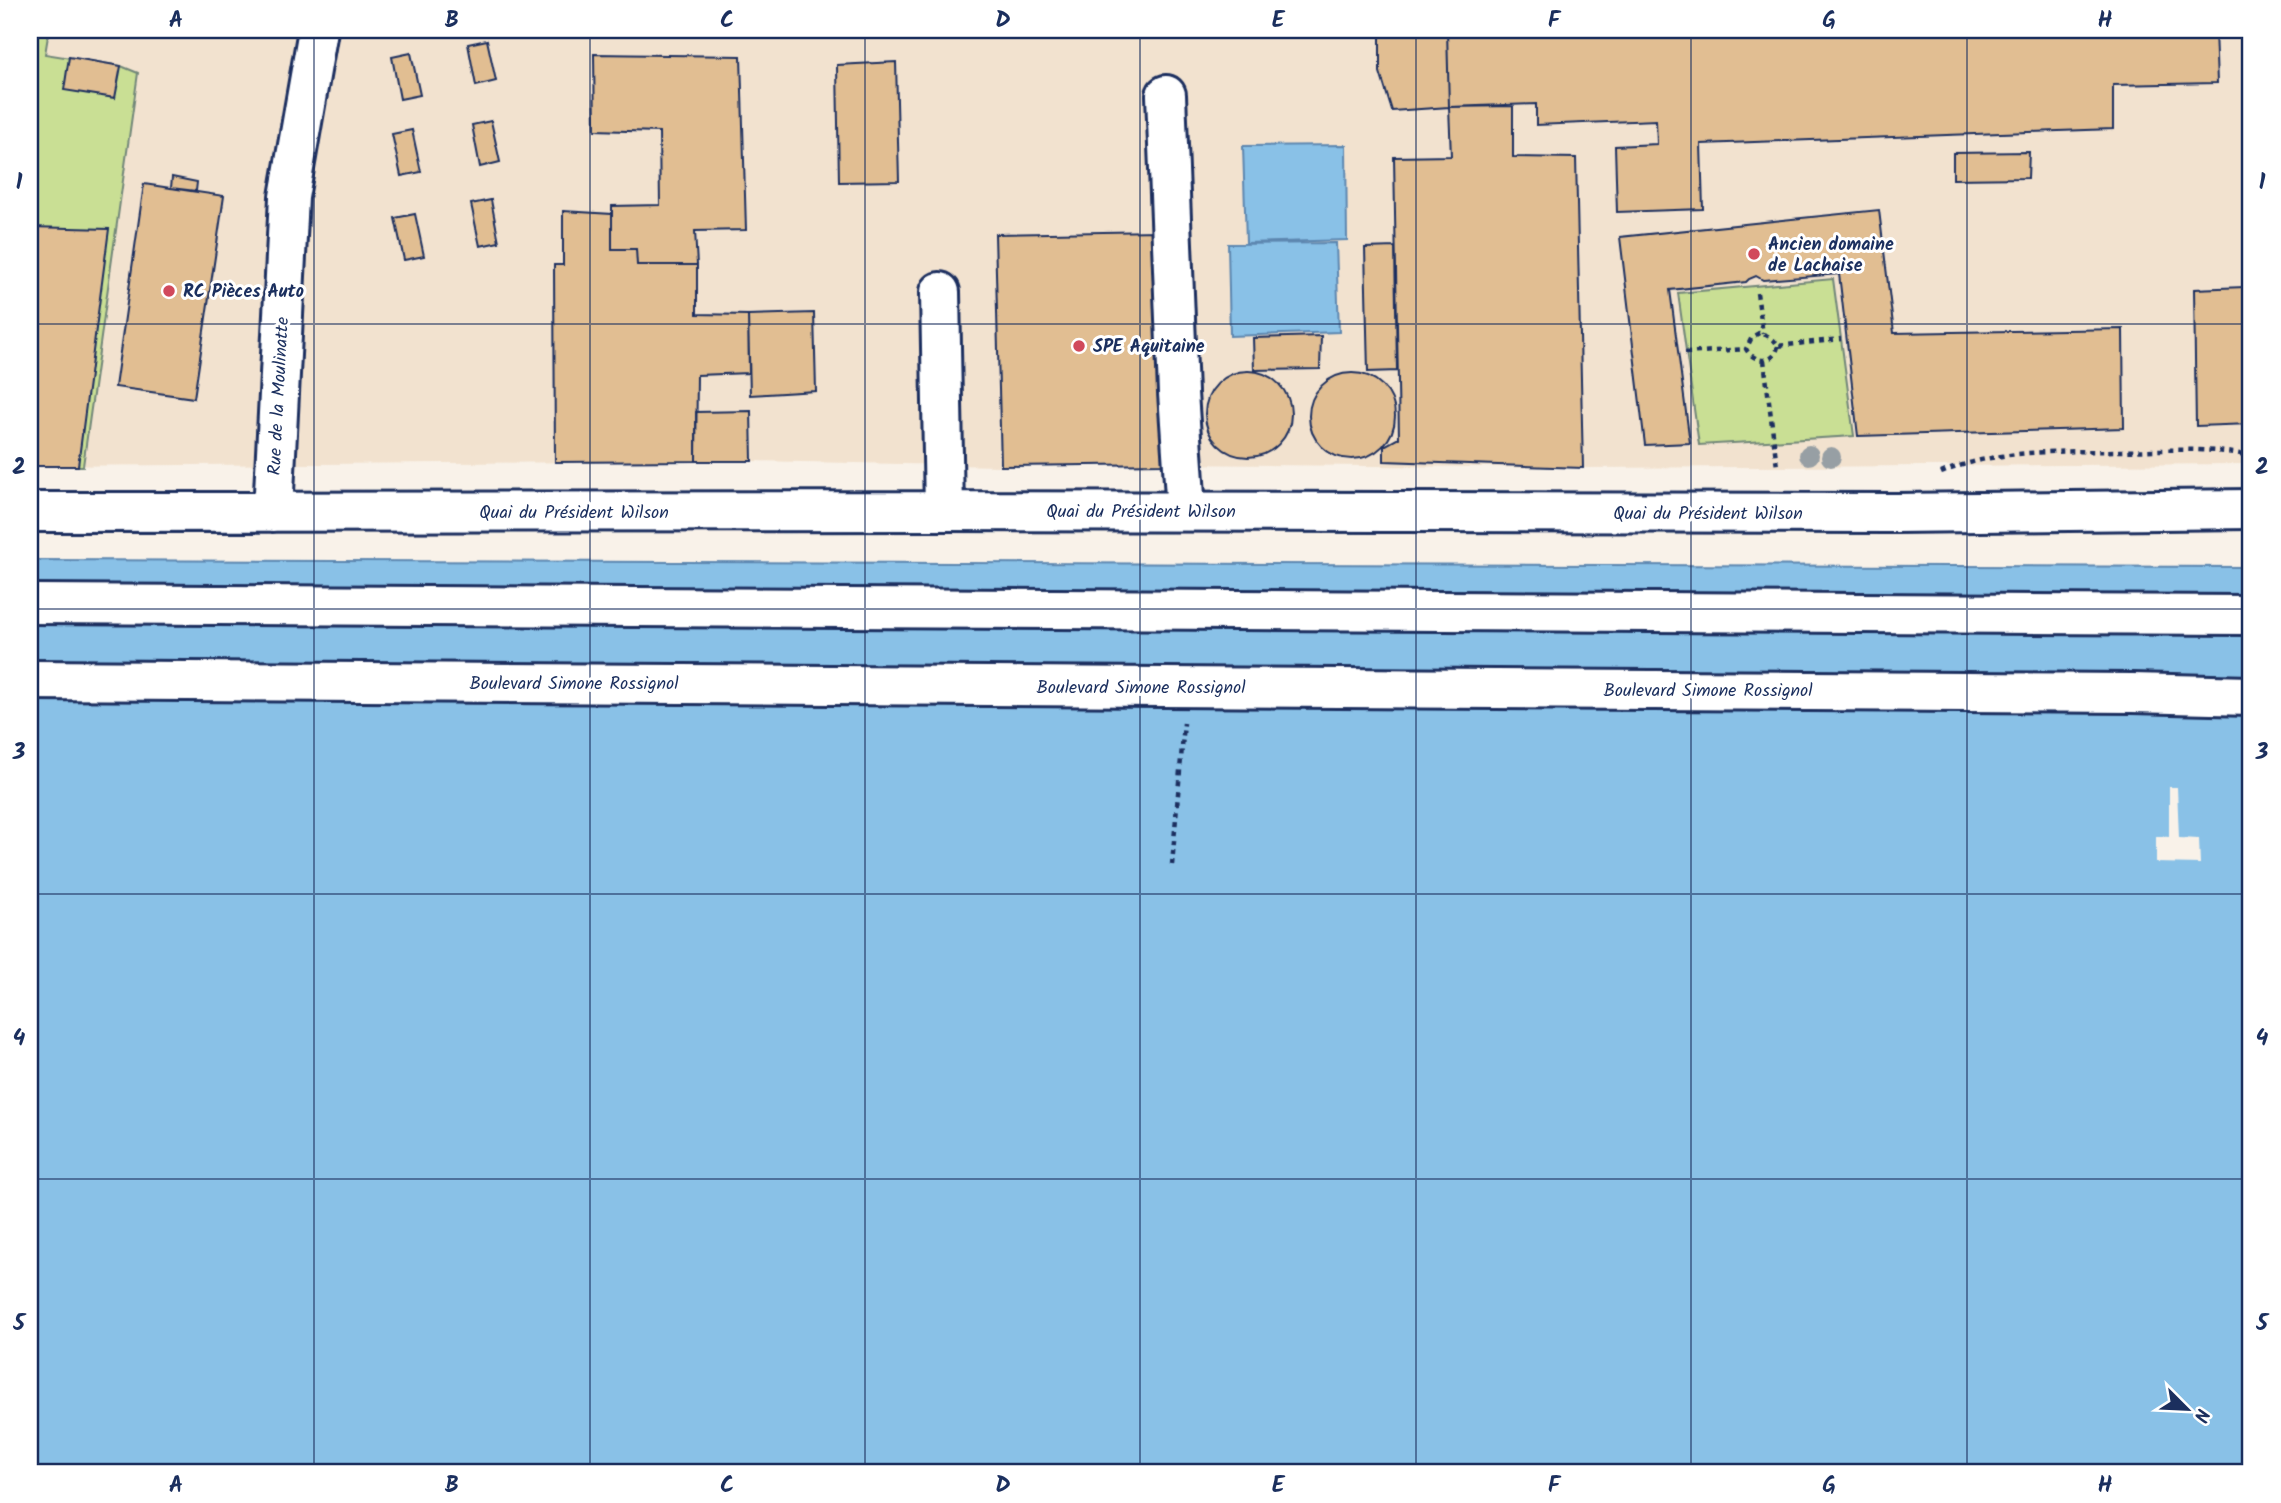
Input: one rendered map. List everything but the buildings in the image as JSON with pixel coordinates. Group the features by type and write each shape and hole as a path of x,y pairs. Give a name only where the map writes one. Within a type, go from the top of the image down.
{"main road":[{"name":"Rue de la Moulinatte","path":"273,512 289,197 318,30"},
{"path":"1166,95 1178,393 1186,511"},
{"path":"940,292 944,511"},
{"name":"Quai du Président Wilson","path":"30,512 1896,513 2251,509"},
{"path":"30,604 2251,615"},
{"name":"Boulevard Simone Rossignol","path":"30,680 2132,693 2251,696"}],"path":[{"path":"1757,293 1763,334"},
{"path":"1759,333 1775,341 1778,346 1777,354 1764,360 1756,360 1746,349 1752,337 1759,333"},
{"path":"1778,346 1841,339"},
{"path":"1685,353 1746,349"},
{"path":"1764,360 1777,467"},
{"path":"1937,474 1967,462 2027,453 2200,449 2251,456"},
{"path":"1172,865 1187,687"}],"shaded area":[{"path":"30,30 2251,30 2251,464 1583,468 1164,464 1001,466 752,461 30,466"}],"green space":[{"path":"30,30 49,30 45,54 121,66 138,73 83,466 30,466"},
{"path":"1833,279 1854,436 1699,445 1678,293"}],"water":[{"path":"1346,145 1347,240 1246,243 1243,146"},
{"path":"1336,243 1339,332 1230,336 1228,244"},
{"path":"30,560 2251,567 2251,1473 30,1473"}],"pier":[{"path":"2169,787 2177,787 2179,838 2199,839 2200,864 2156,863 2156,836 2169,837"}],"place":[{"name":"Ancien domaine de Lachaise","path":"1754,254"},
{"name":"RC Pièces Auto","path":"169,291"},
{"name":"SPE Aquitaine","path":"1079,346"}]}
